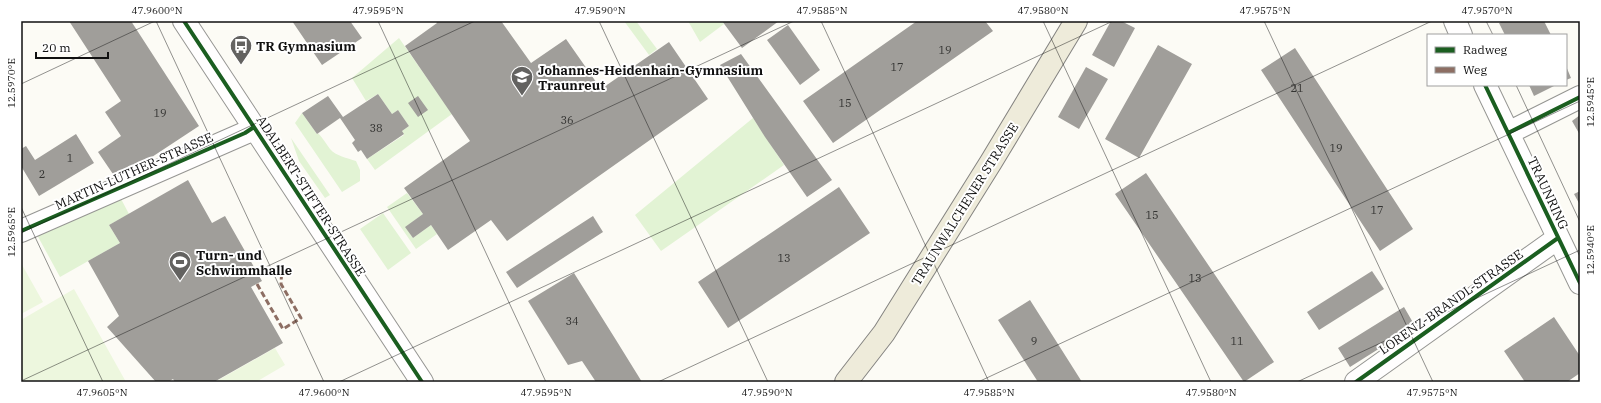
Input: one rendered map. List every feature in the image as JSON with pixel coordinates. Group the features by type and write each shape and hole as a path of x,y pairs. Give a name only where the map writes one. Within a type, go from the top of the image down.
{"main road":[{"name":"TRAUNWALCHENER STRASSE","path":"846,382 884,333 991,162 1076,21"}],"street":[{"name":"ADALBERT-STIFTER-STRASSE","path":"184,21 422,382"},
{"path":"1455,21 1461,34"},
{"name":"TRAUNRING","path":"1485,86 1580,283"},
{"path":"1508,133 1580,97"},
{"name":"MARTIN-LUTHER-STRASSE","path":"21,231 239,136 254,127"},
{"name":"LORENZ-BRANDL-STRASSE","path":"1356,382 1558,238"}],"green space":[{"path":"624,21 636,21 657,49 649,55"},
{"path":"688,21 722,21 724,24 700,42"},
{"path":"399,38 452,114 375,170 367,159 404,135 402,131 409,126 398,110 392,114 378,94 366,101 352,78"},
{"path":"302,113 317,134 318,133 320,135 332,151 356,161 360,170 360,181 342,192 295,123"},
{"path":"753,118 784,165 661,251 635,215"},
{"path":"291,138 330,195 325,198 299,161"},
{"path":"407,193 423,214 406,227 413,238 431,225 437,234 416,249 387,207"},
{"path":"120,197 129,214 109,225 120,243 60,277 36,233"},
{"path":"383,213 411,253 388,270 360,229"},
{"path":"21,263 43,302 21,314"},
{"path":"74,289 126,382 21,382 21,320"},
{"path":"275,348 285,365 256,382 215,382"}],"building":[{"path":"69,21 131,21 199,126 117,180 98,152 121,136 105,112 121,101"},
{"path":"292,21 350,21 362,38 322,65"},
{"path":"436,21 501,21 531,63 566,39 601,89 669,42 708,99 507,241 491,220 448,250 431,225 413,238 405,227 423,214 404,188 470,141 405,46 437,23"},
{"path":"722,21 779,21 742,48"},
{"path":"917,21 985,21 993,31 833,143 803,101"},
{"path":"1111,21 1121,21 1135,28 1114,67 1092,55"},
{"path":"1503,21 1544,21 1550,34 1504,34 1499,23"},
{"path":"788,25 820,70 800,85 767,40"},
{"path":"1158,45 1192,64 1139,158 1105,139"},
{"path":"1295,48 1413,229 1380,251 1261,70"},
{"path":"741,54 832,180 807,197 765,137 720,65"},
{"path":"1086,67 1108,79 1079,129 1058,117"},
{"path":"1567,68 1571,78 1567,80"},
{"path":"1529,86 1554,86 1534,96"},
{"path":"378,94 392,114 398,110 409,126 402,131 404,134 367,159 361,150 358,152 352,143 355,140 340,118 317,134 302,113 328,96 343,117"},
{"path":"418,96 428,110 418,117 408,103"},
{"path":"1580,115 1580,135 1572,121"},
{"path":"76,134 94,163 39,196 21,166 21,149 26,146 35,160"},
{"path":"1146,173 1274,362 1244,382 1115,194"},
{"name":"Turn- und Schwimmhalle","path":"188,180 212,223 225,216 262,281 251,287 283,343 214,382 175,382 173,379 168,382 156,382 107,327 119,316 88,261 120,243 109,225"},
{"path":"839,187 870,233 728,328 698,282"},
{"path":"1580,191 1580,205 1574,194"},
{"path":"593,216 603,232 517,288 506,272"},
{"path":"1372,271 1384,289 1319,330 1307,312"},
{"path":"574,273 642,382 596,382 582,361 568,365 528,301"},
{"path":"1030,300 1082,382 1038,382 998,320"},
{"path":"1404,307 1415,326 1350,367 1338,348"},
{"path":"1554,317 1580,356 1580,373 1567,382 1525,382 1504,351"}],"marked path":[{"path":"257,284 283,329 301,318 281,284 282,265"}],"cycle path":[{"path":"184,21 422,382"},
{"path":"1485,86 1580,283"},
{"path":"1508,133 1580,97"},
{"path":"21,231 245,133 254,127"},
{"path":"1356,382 1558,238"}],"place":[{"name":"TR Gymnasium","path":"241,66"},
{"name":"Johannes-Heidenhain-Gymnasium Traunreut","path":"522,96"},
{"name":"Turn- und Schwimmhalle","path":"180,282"}]}
